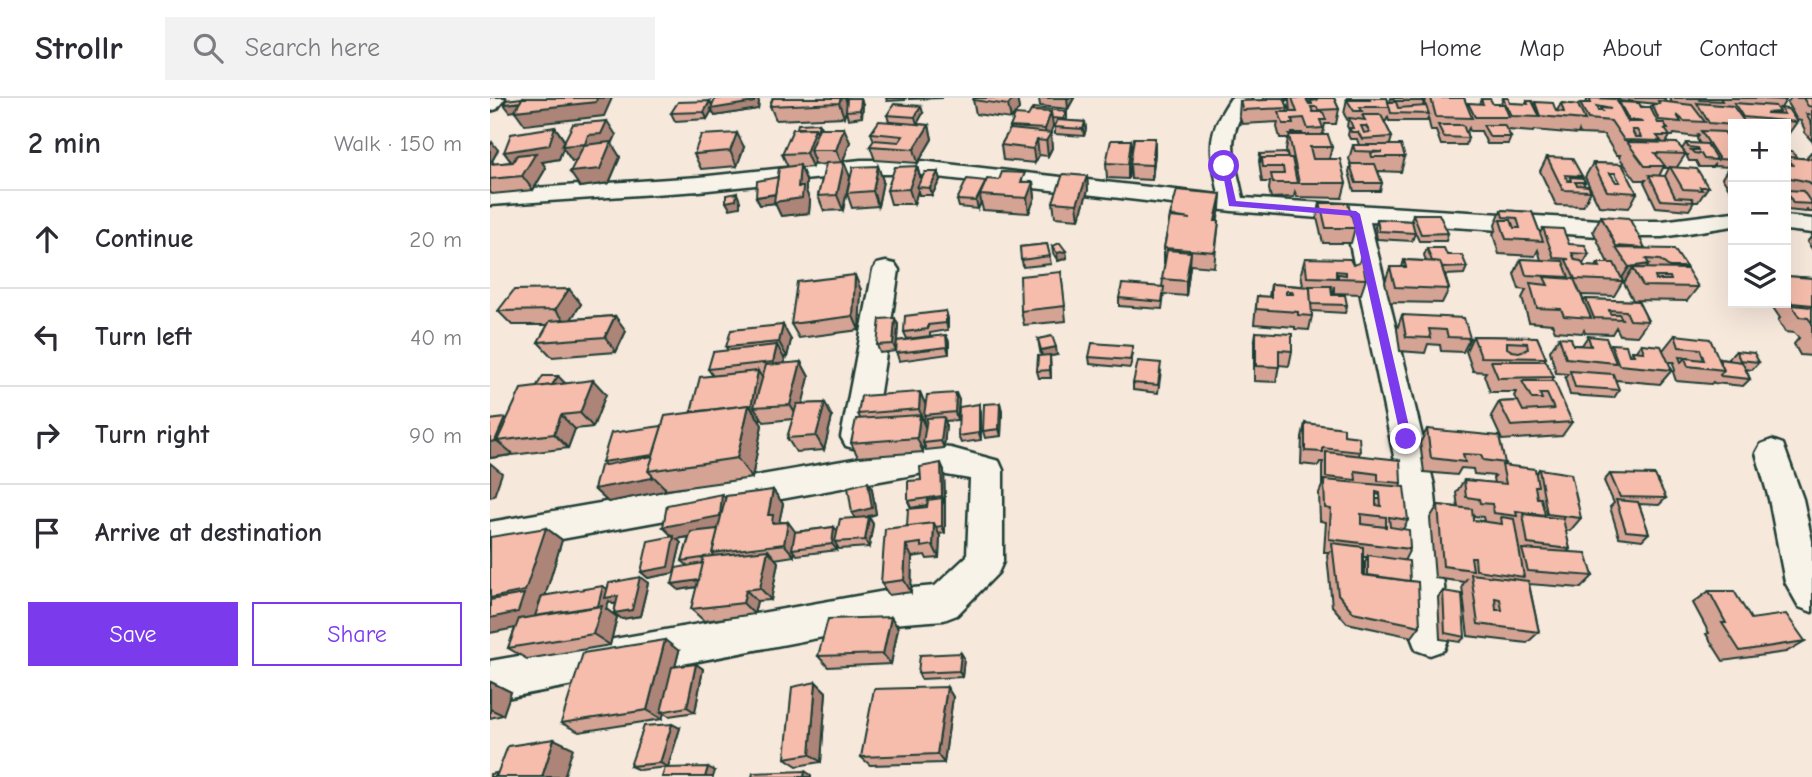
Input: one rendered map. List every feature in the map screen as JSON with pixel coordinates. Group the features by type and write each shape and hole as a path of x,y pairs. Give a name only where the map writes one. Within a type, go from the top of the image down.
{"street":[{"path":"490,105 495,98"},
{"path":"1232,204 1221,143 1226,121 1241,98"},
{"path":"490,198 699,184 861,167 900,167 1232,204 1356,214 1616,229 1662,229 1728,220"},
{"path":"1356,214 1417,485 1430,637"},
{"path":"1791,224 1812,226"},
{"path":"851,473 886,271"},
{"path":"1772,453 1786,499 1803,582 1812,595"},
{"path":"490,537 929,459 951,461 987,470 985,562 944,603 891,607 490,681"}],"building":[{"path":"522,98 597,98 596,102 515,111"},
{"path":"522,98 520,102 504,104 506,100"},
{"path":"755,98 754,102 711,109 715,99"},
{"path":"773,98 841,98 839,103 770,106"},
{"path":"847,98 861,98 860,110 846,111"},
{"path":"1014,98 1008,105 973,100"},
{"path":"1284,98 1288,108 1243,110 1240,101 1267,100"},
{"path":"1292,98 1334,98 1339,109 1318,110 1317,107 1311,107 1313,112 1323,112 1326,120 1320,120 1323,128 1308,129 1304,118 1292,119 1293,124 1283,124 1279,112 1297,112"},
{"path":"1369,98 1387,98 1390,107 1360,107 1362,111 1354,111 1347,100 1370,100"},
{"path":"1393,98 1422,98 1424,101 1394,101"},
{"path":"1431,98 1464,98 1472,118 1436,117"},
{"path":"1503,98 1508,98 1510,103 1528,104 1527,101 1532,101 1540,117 1511,116"},
{"path":"1589,98 1616,99 1628,122 1644,122 1629,120 1619,102 1639,103 1641,107 1650,107 1658,123 1664,123 1670,136 1657,136 1661,141 1624,140 1611,121 1588,119 1580,103 1591,103","holes":["1632,130 1637,130 1641,137 1635,137"]},
{"path":"1699,98 1720,98 1722,101 1700,100"},
{"path":"1803,98 1812,98 1812,107 1808,106"},
{"path":"1481,99 1490,99 1493,104 1504,104 1509,117 1475,117 1468,103 1483,104"},
{"path":"710,101 704,112 671,113 678,102"},
{"path":"1658,101 1692,105 1705,122 1684,121 1677,115 1681,122 1659,120 1652,104 1659,104"},
{"path":"1388,102 1396,102 1398,108 1426,106 1429,114 1391,113"},
{"path":"1535,102 1553,103 1556,111 1564,112 1561,103 1578,105 1585,120 1540,116"},
{"path":"1697,103 1733,106 1742,119 1728,119 1728,125 1709,123"},
{"path":"1734,103 1775,106 1779,112 1766,113 1784,114 1780,108 1788,109 1797,122 1791,121 1791,119 1743,117"},
{"path":"894,104 921,106 915,117 887,115"},
{"path":"1033,108 1067,111 1063,119 1052,118 1051,112 1031,111"},
{"path":"1031,111 1051,112 1045,129 1010,127 1015,115 1028,116"},
{"path":"1362,115 1381,115 1392,137 1362,139 1358,132 1351,132 1350,128 1353,128 1349,118 1365,120","holes":["1361,126 1366,126 1370,132 1364,133"]},
{"path":"1057,120 1085,122 1083,129 1054,127"},
{"path":"607,121 601,134 588,135 585,144 562,146 573,124"},
{"path":"879,121 929,125 914,149 870,146 874,140 899,142 903,136 871,133"},
{"path":"819,123 817,132 815,128 797,128 798,124"},
{"path":"1438,125 1463,125 1468,138 1444,137"},
{"path":"1483,125 1504,125 1511,137 1490,137"},
{"path":"555,127 549,145 504,152 511,134"},
{"path":"815,128 806,153 782,154 793,129"},
{"path":"819,128 844,128 836,150 810,150"},
{"path":"1010,129 1051,133 1046,141 1037,140 1033,149 1001,145"},
{"path":"1701,131 1724,132 1728,137 1728,160 1719,159"},
{"path":"737,133 730,151 694,154 701,135"},
{"path":"1289,135 1328,135 1332,147 1310,147 1313,159 1340,159 1346,183 1299,183"},
{"path":"1134,138 1155,138 1152,165 1130,164"},
{"path":"1111,140 1131,140 1128,164 1106,163"},
{"path":"611,142 600,169 570,172 584,145"},
{"path":"1627,142 1677,143 1686,154 1655,153 1665,166 1645,166"},
{"path":"1686,143 1707,144 1717,160 1704,159 1701,154 1691,150 1698,150 1697,148 1688,147"},
{"path":"1353,145 1401,145 1405,157 1372,157 1371,153 1383,152 1355,151"},
{"path":"536,153 522,176 490,179 490,164 513,162 517,155"},
{"path":"1286,153 1288,158 1262,158 1261,163 1260,154"},
{"path":"1547,157 1572,158 1582,176 1565,175 1568,181 1571,181 1570,177 1583,178 1585,182 1575,182 1577,185 1588,186 1591,191 1563,190"},
{"path":"1791,157 1812,159 1812,186 1809,182 1791,178"},
{"path":"1262,158 1292,158 1297,183 1273,183 1271,174 1284,174 1283,167 1263,167"},
{"path":"844,162 837,195 818,196 826,163"},
{"path":"1593,163 1622,164 1637,193 1607,191","holes":["1610,173 1615,173 1620,182 1616,182"]},
{"path":"1350,164 1375,164 1382,183 1356,183"},
{"path":"800,165 798,187 803,187 802,198 774,202 779,168"},
{"path":"878,166 873,191 847,193 853,167"},
{"path":"917,166 909,189 887,190 895,167"},
{"path":"1670,167 1697,169 1708,187 1700,187 1702,190 1683,189"},
{"path":"925,172 938,172 930,188 917,187"},
{"path":"1002,172 1025,173 1021,182 1033,182 1027,198 980,195 987,179 999,180"},
{"path":"1063,174 1087,176 1077,204 1053,202"},
{"path":"1649,175 1665,176 1675,197 1692,198 1694,202 1661,200"},
{"path":"778,177 775,194 756,197 757,181"},
{"path":"967,179 986,181 976,201 957,200"},
{"path":"1177,190 1221,194 1215,221 1219,221 1215,252 1164,248 1170,217 1191,219 1170,216"},
{"path":"1791,190 1803,191 1812,204 1793,203"},
{"path":"737,193 736,200 726,202 726,195"},
{"path":"1320,203 1348,203 1355,228 1326,228"},
{"path":"1501,210 1532,212 1543,241 1506,239 1500,220 1511,220 1514,228 1520,228 1517,218 1503,217"},
{"path":"1413,214 1439,214 1448,233 1421,234"},
{"path":"1601,216 1629,218 1645,248 1616,246"},
{"path":"1377,219 1412,221 1415,233 1379,231"},
{"path":"1543,228 1563,229 1569,244 1585,245 1589,254 1572,253 1575,260 1581,261 1584,266 1600,267 1598,263 1614,263 1623,281 1575,279 1566,260 1569,259 1554,258"},
{"path":"1060,243 1066,251 1057,253 1052,246"},
{"path":"1047,244 1050,256 1021,260 1020,247"},
{"path":"1427,248 1444,248 1447,255 1462,255 1467,267 1442,268 1440,262 1432,261"},
{"path":"1616,248 1674,249 1686,267 1669,267 1660,260 1646,259 1649,264 1629,267"},
{"path":"1167,250 1191,252 1186,281 1162,279"},
{"path":"1361,255 1366,279 1338,278 1338,274 1346,275 1346,272 1336,271 1336,278 1307,277 1305,258 1350,259 1353,265 1359,263"},
{"path":"1521,259 1563,261 1569,277 1526,275"},
{"path":"1404,260 1440,262 1449,289 1395,287 1390,267 1406,267"},
{"path":"1633,268 1687,269 1698,287 1643,286","holes":["1655,277 1670,277 1671,280 1656,280"]},
{"path":"1061,272 1065,306 1021,311 1020,276"},
{"path":"855,275 853,316 791,324 797,282"},
{"path":"1791,276 1812,278 1812,305 1792,303"},
{"path":"1544,277 1574,279 1591,318 1564,316 1561,309 1537,308 1530,283 1548,285"},
{"path":"1122,284 1164,287 1162,302 1119,298"},
{"path":"1271,284 1310,287 1312,316 1298,315 1298,312 1256,309 1257,296 1271,297"},
{"path":"1308,286 1331,286 1332,295 1345,295 1347,305 1311,304"},
{"path":"569,289 555,310 498,311 514,290"},
{"path":"1586,299 1638,301 1648,321 1630,320 1626,311 1609,310 1610,314 1619,314 1622,319 1594,318"},
{"path":"1792,305 1812,307 1812,323 1808,318 1799,317"},
{"path":"946,311 946,323 904,332 905,316"},
{"path":"1402,315 1464,318 1470,338 1448,337 1446,330 1429,329 1431,338 1406,337"},
{"path":"615,316 605,337 538,342 550,321"},
{"path":"895,318 893,344 877,345 880,319"},
{"path":"783,325 779,342 726,347 731,330"},
{"path":"1256,332 1292,334 1292,351 1279,350 1279,367 1256,366"},
{"path":"946,335 947,347 896,353 897,341"},
{"path":"1675,335 1710,339 1724,370 1688,366 1685,358 1704,360 1700,349 1679,347"},
{"path":"1052,336 1056,347 1041,350 1038,339"},
{"path":"1473,336 1537,337 1546,358 1481,357","holes":["1507,342 1527,343 1528,349 1519,352 1507,348"]},
{"path":"1588,336 1606,338 1616,363 1566,358 1559,337 1571,338 1573,345 1591,346"},
{"path":"1092,343 1133,346 1130,360 1089,357"},
{"path":"1611,344 1626,345 1629,355 1634,355 1632,351 1644,352 1641,344 1661,346 1672,370 1619,365"},
{"path":"777,345 773,362 708,369 713,352"},
{"path":"1736,351 1754,353 1759,362 1740,360"},
{"path":"1050,355 1050,370 1037,371 1038,356"},
{"path":"1719,359 1742,362 1750,379 1721,376 1724,370"},
{"path":"1138,361 1161,363 1158,385 1133,383"},
{"path":"1491,361 1546,361 1554,377 1498,378"},
{"path":"801,362 790,405 754,407 766,365"},
{"path":"758,371 751,407 749,405 691,412 700,377"},
{"path":"1570,371 1613,374 1619,390 1575,387"},
{"path":"543,376 558,376 552,385 536,387"},
{"path":"593,380 580,413 561,415 554,434 497,441 521,389"},
{"path":"1522,381 1554,381 1572,422 1511,426 1499,402 1518,401 1523,411 1554,409 1547,394 1540,394 1542,399 1532,399"},
{"path":"920,392 919,409 858,414 861,396"},
{"path":"956,393 955,412 924,415 927,395"},
{"path":"825,403 816,436 787,438 797,404"},
{"path":"1000,403 999,429 983,431 984,404"},
{"path":"979,404 979,433 958,436 959,407"},
{"path":"749,405 737,458 648,471 665,416"},
{"path":"920,415 917,438 851,443 856,419"},
{"path":"944,417 941,441 923,443 927,418"},
{"path":"505,418 495,441 490,442 490,420"},
{"path":"1305,423 1344,428 1344,435 1359,437 1360,452 1323,448 1323,452 1305,451"},
{"path":"662,426 653,455 602,462 611,433"},
{"path":"1427,429 1499,436 1505,463 1483,460 1481,455 1463,454 1465,462 1431,458"},
{"path":"1326,452 1400,460 1401,483 1378,481 1378,474 1355,471 1356,480 1326,477"},
{"path":"653,456 648,471 652,478 594,489 600,466"},
{"path":"941,463 942,496 908,501 908,481 921,480 920,467"},
{"path":"1502,465 1535,469 1537,498 1541,498 1545,515 1516,511 1517,516 1494,513 1492,504 1480,503 1479,499 1466,497 1464,480 1506,484"},
{"path":"1539,469 1571,474 1581,518 1547,514"},
{"path":"1610,474 1655,475 1666,498 1620,497"},
{"path":"1324,480 1404,487 1408,520 1389,517 1390,527 1409,530 1410,549 1329,539 1331,509 1325,508","holes":["1376,492 1380,493 1381,506 1376,505","1361,514 1386,517 1386,527 1361,524"]},
{"path":"868,482 872,508 852,513 848,487"},
{"path":"773,490 768,515 773,515 772,523 788,522 784,544 712,553 726,496"},
{"path":"722,494 720,516 663,527 667,505"},
{"path":"942,498 942,526 936,527 934,523 907,527 908,509 927,507 928,500"},
{"path":"1616,500 1638,502 1649,533 1626,531"},
{"path":"1438,505 1472,509 1473,520 1502,524 1501,517 1514,519 1524,577 1476,570 1475,557 1471,557 1473,570 1443,566"},
{"path":"1523,514 1563,519 1570,549 1528,544"},
{"path":"869,517 865,540 835,542 840,519"},
{"path":"934,523 933,545 906,545 904,580 881,583 885,529"},
{"path":"834,527 832,544 792,549 795,532"},
{"path":"546,528 525,591 490,598 490,537"},
{"path":"718,529 712,553 715,556 682,561 691,532"},
{"path":"674,536 668,567 641,572 648,541"},
{"path":"1332,543 1363,547 1363,575 1418,582 1420,626 1353,612 1338,594"},
{"path":"1522,549 1586,553 1593,576 1528,571"},
{"path":"768,550 760,588 746,590 743,603 691,609 704,557"},
{"path":"1368,555 1409,561 1410,581 1368,575"},
{"path":"703,563 699,580 672,584 676,568"},
{"path":"1471,574 1528,581 1539,632 1478,624","holes":["1495,598 1500,599 1502,610 1496,610"]},
{"path":"640,577 632,610 614,613 618,596 605,598 609,583"},
{"path":"603,586 598,606 535,616 542,596"},
{"path":"1443,591 1462,594 1465,637 1445,633"},
{"path":"1709,591 1734,591 1751,619 1786,614 1805,641 1740,651 1722,623 1726,623"},
{"path":"524,594 518,612 490,618 490,600"},
{"path":"602,606 593,634 508,648 519,619"},
{"path":"891,617 883,654 818,656 828,619"},
{"path":"665,640 647,710 561,723 583,653"},
{"path":"961,653 959,671 918,673 920,655"},
{"path":"696,664 687,707 661,712 672,667"},
{"path":"816,682 810,754 785,758 792,687"},
{"path":"947,687 937,754 861,757 874,689"},
{"path":"672,724 660,763 630,766 644,726"},
{"path":"554,739 542,777 496,777 508,746"},
{"path":"708,767 705,777 662,777 665,768"},
{"path":"805,771 804,777 752,777 753,773"}],"route":[{"path":"1224,166 1232,204 1356,214 1406,439"}]}
